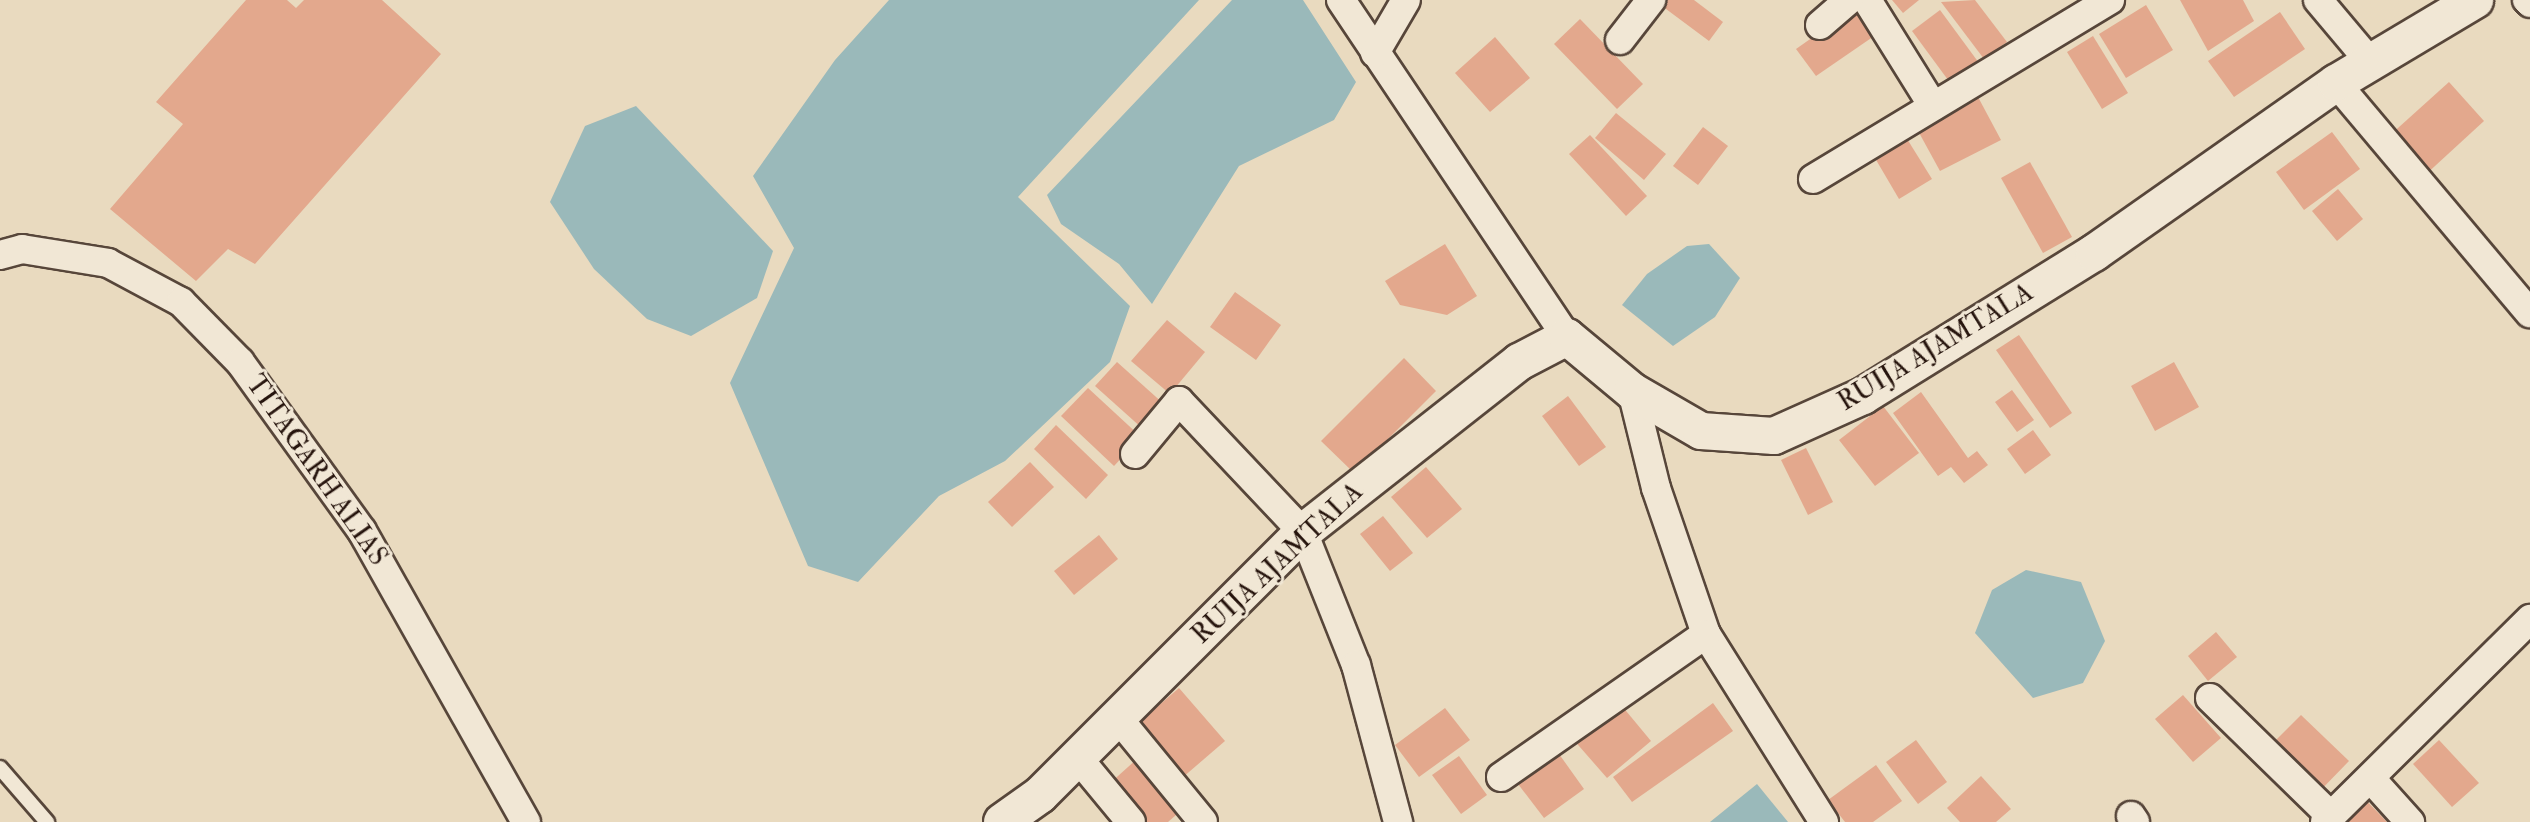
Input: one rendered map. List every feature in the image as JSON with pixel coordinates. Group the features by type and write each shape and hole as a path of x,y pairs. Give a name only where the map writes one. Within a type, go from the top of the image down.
{"street":[{"path":"1341,0 1567,337"},
{"path":"1375,53 1406,0"},
{"path":"1620,40 1651,0"},
{"path":"1820,25 1849,0"},
{"path":"1867,0 1933,106"},
{"path":"1813,179 2110,0"},
{"path":"2318,0 2371,63"},
{"name":"RUIJA AJAMTALA","path":"1002,822 1078,758 1303,532 1519,362 1567,337 1632,391 1701,431 1774,436 1863,396 2094,253 2336,83 2475,0"},
{"path":"2336,83 2530,313"},
{"name":"TITAGARH ALIAS","path":"0,255 22,249 108,263 181,302 240,362 362,531 526,822"},
{"path":"1632,391 1656,488 1706,634 1824,822"},
{"path":"1135,454 1179,401 1303,532 1356,665 1398,822"},
{"path":"2210,698 2328,820 2372,780 2530,619"},
{"path":"1501,777 1706,634"},
{"path":"1118,718 1203,822"},
{"path":"1078,758 1131,822"},
{"path":"2372,780 2410,822"}],"lane":[{"path":"0,768 47,822"}],"water":[{"path":"889,0 1199,0 1018,197 1130,306 1110,362 1005,461 939,496 858,582 808,566 730,383 794,248 753,176 835,60"},
{"path":"1232,0 1303,0 1356,82 1334,120 1239,166 1152,304 1119,264 1061,224 1047,195"},
{"path":"636,106 773,251 757,298 691,336 647,319 594,269 550,202 585,126"},
{"path":"1709,244 1740,278 1715,317 1673,346 1622,305 1647,274 1687,246"},
{"path":"2026,570 2081,582 2105,641 2083,683 2033,698 1975,633 1992,590"},
{"path":"1757,784 1788,822 1710,822"}],"building":[{"path":"246,0 287,0 296,8 304,0 382,0 441,54 255,264 228,249 196,281 110,209 183,124 156,102"},
{"path":"1667,0 1694,0 1723,22 1709,41 1662,6"},
{"path":"1892,0 1919,0 1903,13"},
{"path":"1975,0 2007,42 1984,59 1941,2"},
{"path":"2180,0 2243,0 2254,21 2208,51"},
{"path":"1860,4 1880,32 1816,76 1796,49"},
{"path":"2146,5 2173,50 2126,78 2099,34"},
{"path":"1940,10 1979,63 1951,84 1912,31"},
{"path":"2280,12 2305,49 2234,97 2208,61"},
{"path":"1580,19 1643,84 1617,109 1554,44"},
{"path":"2093,36 2128,93 2102,109 2067,52"},
{"path":"1495,37 1530,78 1490,112 1455,73"},
{"path":"2449,82 2484,121 2423,177 2388,137"},
{"path":"1978,97 2001,140 1940,171 1917,129"},
{"path":"1616,113 1666,154 1644,180 1595,138"},
{"path":"1703,127 1728,146 1698,185 1673,166"},
{"path":"2332,132 2360,169 2304,210 2276,172"},
{"path":"1904,134 1932,179 1899,199 1872,153"},
{"path":"1590,135 1647,196 1626,216 1569,154"},
{"path":"2030,162 2072,237 2043,253 2001,178"},
{"path":"2338,189 2363,219 2337,241 2312,211"},
{"path":"1445,244 1477,296 1447,315 1400,305 1385,281"},
{"path":"1235,292 1281,325 1256,360 1210,327"},
{"path":"1167,320 1205,352 1170,394 1131,361"},
{"path":"2019,335 2072,413 2050,428 1996,350"},
{"path":"1404,358 1436,391 1354,473 1321,441"},
{"path":"1117,362 1165,405 1143,429 1095,386"},
{"path":"2174,362 2199,407 2155,431 2131,386"},
{"path":"1088,388 1141,437 1114,466 1061,416"},
{"path":"2012,390 2034,420 2017,432 1995,402"},
{"path":"1921,392 1968,458 1977,451 1988,465 1964,483 1951,467 1938,476 1893,413"},
{"path":"1568,396 1606,447 1579,466 1542,416"},
{"path":"1883,406 1919,453 1875,486 1839,440"},
{"path":"1056,425 1108,475 1086,499 1034,449"},
{"path":"2033,430 2051,455 2025,474 2007,449"},
{"path":"1806,448 1833,502 1808,515 1781,460"},
{"path":"1030,462 1054,487 1012,527 988,502"},
{"path":"1426,467 1462,509 1427,538 1391,497"},
{"path":"1383,516 1413,553 1390,571 1360,534"},
{"path":"1099,535 1118,559 1074,595 1054,571"},
{"path":"2216,632 2237,657 2208,681 2188,656"},
{"path":"1179,688 1225,741 1182,778 1136,725"},
{"path":"2183,695 2221,738 2193,762 2155,719"},
{"path":"1617,700 1651,741 1607,778 1572,738"},
{"path":"1713,703 1733,731 1632,802 1613,777"},
{"path":"1445,708 1470,740 1419,777 1395,745"},
{"path":"2301,715 2349,761 2316,795 2268,748"},
{"path":"1916,740 1947,782 1918,804 1886,762"},
{"path":"2439,740 2479,783 2452,807 2413,764"},
{"path":"1559,754 1584,789 1544,818 1518,784"},
{"path":"1459,756 1487,795 1461,814 1432,775"},
{"path":"1138,758 1184,808 1168,822 1141,822 1108,785"},
{"path":"1876,765 1902,801 1873,822 1845,822 1828,800"},
{"path":"1981,776 2011,809 1996,822 1960,822 1947,808"},
{"path":"2361,795 2387,822 2334,822"}]}
